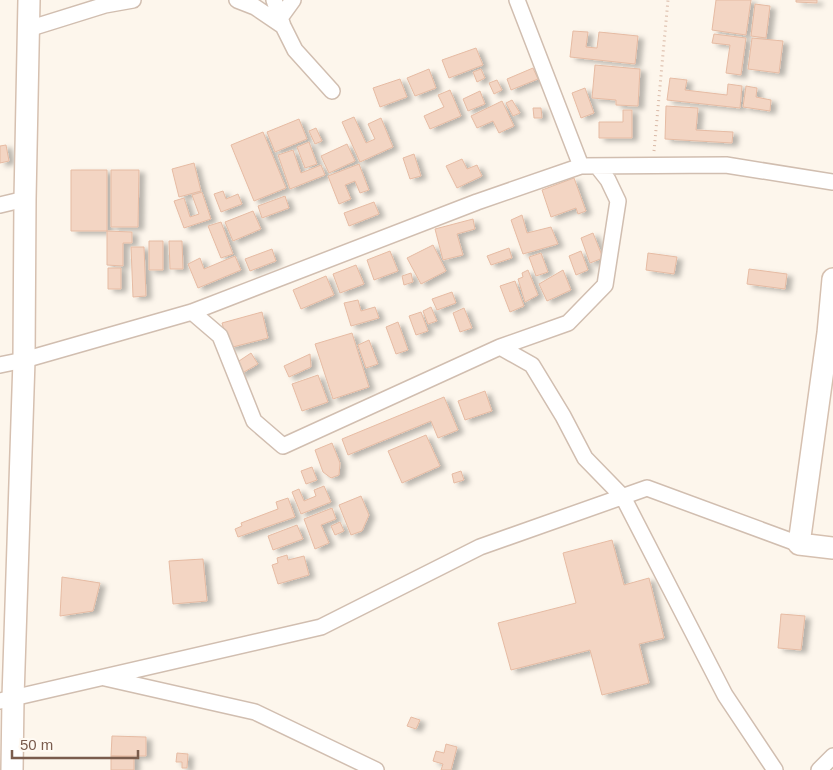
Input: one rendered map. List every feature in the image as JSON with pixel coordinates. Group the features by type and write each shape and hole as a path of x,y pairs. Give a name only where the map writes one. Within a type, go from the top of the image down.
{"street":[{"path":"12,770 6,699 24,360 29,0"},
{"path":"28,29 105,5 133,0"},
{"path":"237,0 282,22"},
{"path":"274,0 295,50 332,92"},
{"path":"282,22 293,0"},
{"path":"516,0 581,166"},
{"path":"0,365 24,360 192,312 476,202 581,166 726,165 833,182"},
{"path":"192,312 220,336 254,421 283,446 500,347 568,324 605,285 618,201 608,180 597,166"},
{"path":"0,205 25,199"},
{"path":"798,544 828,333 833,279"},
{"path":"500,347 532,365 563,416 585,458 622,497 725,695 775,770"},
{"path":"6,699 321,627 480,547 647,488 798,544 833,548"},
{"path":"101,677 255,712 376,770"},
{"path":"819,770 833,756"}],"path":[{"path":"652,166 668,0"}],"building":[{"path":"716,0 751,0 746,35 712,30"},
{"path":"796,0 817,0 817,3 796,2"},
{"path":"755,4 770,6 766,38 751,36"},
{"path":"573,31 588,32 586,47 597,48 599,32 638,36 635,64 570,57"},
{"path":"714,34 746,38 741,75 726,73 730,45 712,43"},
{"path":"752,38 783,41 779,73 748,69"},
{"path":"476,48 483,65 449,78 442,60"},
{"path":"595,65 640,69 638,106 616,105 616,100 592,98"},
{"path":"533,68 538,79 511,90 507,79"},
{"path":"429,69 436,88 415,96 407,78"},
{"path":"481,69 485,78 477,82 473,72"},
{"path":"670,78 687,80 685,90 727,95 728,84 742,86 740,108 667,100"},
{"path":"400,79 407,97 380,107 373,88"},
{"path":"497,80 502,90 494,94 489,83"},
{"path":"746,86 757,88 756,97 771,100 770,111 743,107"},
{"path":"585,88 594,113 581,118 572,93"},
{"path":"450,90 461,116 430,129 424,116 444,107 438,95"},
{"path":"480,91 485,104 468,111 463,99"},
{"path":"512,100 520,113 513,116 506,103"},
{"path":"502,101 514,126 499,133 493,121 477,128 471,116"},
{"path":"666,106 698,108 696,130 733,132 732,143 665,139"},
{"path":"533,108 541,108 542,118 534,118"},
{"path":"623,110 632,110 632,138 599,138 599,122 623,122"},
{"path":"354,117 366,143 375,139 368,124 381,118 393,147 360,162 342,122"},
{"path":"299,119 307,139 275,152 267,132"},
{"path":"316,128 322,141 315,144 309,131"},
{"path":"263,132 286,188 254,201 231,145"},
{"path":"309,142 317,164 305,168 297,147"},
{"path":"347,144 355,161 329,173 321,156"},
{"path":"6,145 9,161 0,163 0,146"},
{"path":"293,150 301,173 321,165 325,175 290,189 278,155"},
{"path":"414,154 421,176 410,179 403,158"},
{"path":"462,159 467,169 477,165 482,176 457,188 446,166"},
{"path":"194,163 201,191 179,197 172,169"},
{"path":"359,164 369,190 360,193 355,181 345,185 351,199 339,204 328,176"},
{"path":"71,170 107,170 107,231 71,231"},
{"path":"111,170 139,170 138,227 111,227"},
{"path":"574,178 586,211 578,214 576,208 551,217 542,190"},
{"path":"223,191 226,199 238,194 242,204 221,212 214,194"},
{"path":"202,192 211,219 184,228 174,201 184,198 190,217 199,214 192,195"},
{"path":"285,196 289,208 262,218 258,206"},
{"path":"374,202 379,214 349,226 344,213"},
{"path":"253,211 261,229 233,241 225,222"},
{"path":"522,215 527,233 551,227 558,244 523,254 511,220"},
{"path":"473,219 475,229 457,234 463,255 443,260 435,229"},
{"path":"221,222 233,254 221,258 208,226"},
{"path":"107,231 132,232 132,243 123,243 123,266 107,265"},
{"path":"593,233 603,258 590,263 581,238"},
{"path":"149,241 163,241 163,270 149,270"},
{"path":"169,241 182,241 183,269 170,269"},
{"path":"433,245 446,271 421,284 407,258"},
{"path":"131,247 144,247 146,296 133,297"},
{"path":"509,248 512,258 491,265 487,256"},
{"path":"272,249 276,261 250,271 245,259"},
{"path":"390,251 398,271 374,280 367,260"},
{"path":"581,251 588,270 576,275 569,256"},
{"path":"541,253 548,272 536,276 529,257"},
{"path":"648,253 677,257 674,274 646,270"},
{"path":"235,256 241,270 198,288 188,264 200,258 204,269"},
{"path":"356,265 364,284 340,293 333,274"},
{"path":"108,268 121,268 121,289 108,289"},
{"path":"749,269 787,274 785,289 747,284"},
{"path":"528,270 538,295 525,302 518,279 523,277 522,273"},
{"path":"563,270 571,290 547,301 539,284"},
{"path":"411,273 413,282 404,285 402,276"},
{"path":"326,276 334,295 301,309 293,290"},
{"path":"515,281 524,306 510,312 500,286"},
{"path":"452,292 456,303 437,310 432,299"},
{"path":"358,300 361,311 375,307 379,318 351,326 344,303"},
{"path":"431,307 437,321 428,324 423,311"},
{"path":"464,308 472,328 460,332 453,313"},
{"path":"262,312 268,338 229,348 222,323"},
{"path":"421,312 428,331 416,335 409,316"},
{"path":"398,322 408,350 396,354 386,327"},
{"path":"352,333 369,387 333,399 315,344"},
{"path":"369,340 378,364 366,368 358,345"},
{"path":"251,353 258,364 239,375 236,363"},
{"path":"310,354 311,367 289,377 284,366"},
{"path":"318,375 328,402 302,411 292,384"},
{"path":"485,391 492,411 465,420 458,401"},
{"path":"444,397 458,430 438,438 431,421 348,455 342,439"},
{"path":"426,435 440,466 402,483 388,451"},
{"path":"332,443 340,463 339,475 331,478 323,472 315,450"},
{"path":"312,467 317,480 306,484 301,471"},
{"path":"461,471 464,480 454,483 452,474"},
{"path":"324,486 331,502 301,514 292,492 299,489 304,501 316,496 314,490"},
{"path":"361,496 369,515 362,531 351,535 339,505"},
{"path":"288,498 295,517 238,537 235,529 242,526 241,523 278,509 276,502"},
{"path":"332,508 336,519 321,525 329,543 315,549 304,519"},
{"path":"340,522 344,531 335,535 331,526"},
{"path":"297,525 303,539 273,550 268,536"},
{"path":"612,540 624,585 649,578 664,638 639,644 649,683 602,695 590,650 511,670 498,623 576,603 563,553"},
{"path":"287,555 288,560 304,556 309,575 278,584 272,565 278,563 277,558"},
{"path":"203,559 207,601 173,604 169,561"},
{"path":"62,577 100,583 93,611 60,616"},
{"path":"781,614 805,616 801,650 778,648"},
{"path":"411,717 420,720 416,729 407,726"},
{"path":"112,736 146,737 146,756 111,756"},
{"path":"446,744 457,747 451,770 441,770 443,764 433,761 436,751 444,753"},
{"path":"177,753 188,754 187,768 182,768 182,762 176,762"},
{"path":"111,756 134,757 134,770 111,770"}]}
